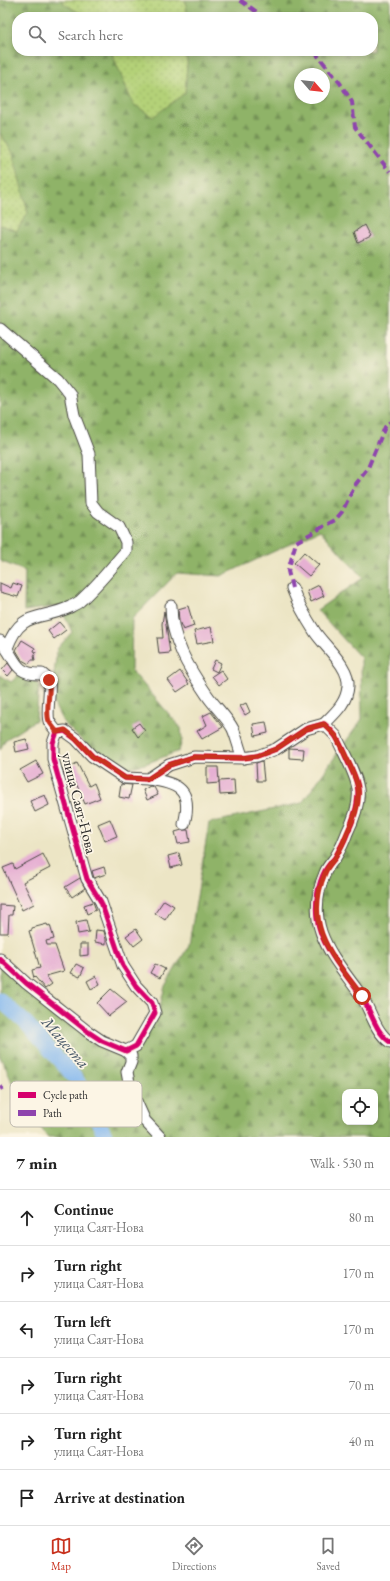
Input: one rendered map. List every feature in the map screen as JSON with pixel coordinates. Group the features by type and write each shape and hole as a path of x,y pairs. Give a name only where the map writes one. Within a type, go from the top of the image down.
{"street":[{"path":"0,329 58,379 70,394 74,415 89,454 91,503 98,512 119,527 126,542 126,551 79,602 61,611 29,618 19,625 4,644 21,670 28,674 42,674 49,680 50,696 48,715 57,732"},
{"path":"148,779 169,765 194,757 243,758 257,756 276,749 306,729 324,724 342,706 349,686 345,670 333,653 316,634 299,606 292,588"},
{"path":"171,606 171,616 181,652 207,696 233,730 243,758"},
{"path":"324,724 336,736 355,777 358,790 352,822 336,856 325,871 320,888 317,902 319,928 331,954 362,996 381,1035 390,1042"},
{"name":"улица Саят-Нова","path":"126,1051 136,1046 155,1013 152,1003 136,986 123,966 101,902 86,879 53,759 53,743 57,732 65,730 92,756 125,778 148,779"},
{"path":"148,779 164,781 179,787 184,794 188,810 184,824"},
{"path":"0,960 26,983 87,1031 102,1041 126,1051 131,1056 127,1072 129,1081"},
{"path":"142,1114 145,1121 160,1137"}],"green space":[{"path":"0,0 62,0 64,4 78,12 12,12 12,56 113,56 133,104 185,93 188,56 378,56 378,12 187,12 185,0 390,0 390,1137 48,1137 40,1127 142,1127 142,1081 11,1081 0,1057 0,964 123,1053 158,1014 165,986 189,945 209,823 302,803 362,719 361,658 317,610 363,578 320,530 221,576 177,573 132,619 131,670 181,728 182,740 179,751 145,764 127,768 112,766 94,752 63,722 53,702 53,682 57,649 72,632 60,606 24,611 25,571 0,561 0,225 17,231 13,153 0,133"},
{"path":"62,0 185,0 187,12 78,12 64,4"},
{"path":"113,56 188,56 185,93 153,117 133,104"},
{"path":"0,133 13,153 28,213 17,231 0,225"},
{"path":"20,674 31,678 39,685 36,720 5,740 0,750 0,675 11,682"}],"building":[{"path":"364,225 370,237 358,243 354,232"},
{"path":"304,552 319,565 309,576 294,563"},
{"path":"0,583 11,588 13,583 22,586 18,597 0,592"},
{"path":"319,585 324,596 311,602 307,591"},
{"path":"188,606 194,626 183,630 179,621 178,609"},
{"path":"164,611 170,653 159,654 157,638 163,638 162,624"},
{"path":"59,622 66,630 54,639 48,631"},
{"path":"211,627 214,641 197,644 194,631"},
{"path":"22,640 35,648 35,660 31,660 29,664 22,660 16,650"},
{"path":"215,660 221,663 217,672 211,669"},
{"path":"8,663 13,670 8,676 2,670"},
{"path":"221,670 227,679 219,685 212,676"},
{"path":"180,671 189,684 177,692 168,680"},
{"path":"246,703 250,712 245,715 240,706"},
{"path":"211,712 223,727 202,739 197,731 207,725 203,716"},
{"path":"266,722 268,733 255,736 253,724"},
{"path":"139,723 145,731 138,737 132,728"},
{"path":"26,739 29,749 16,752 14,742"},
{"path":"289,748 304,749 303,759 289,758"},
{"path":"36,761 43,774 27,782 20,770"},
{"path":"262,761 264,781 257,781 256,763"},
{"path":"77,763 89,786 94,783 100,798 85,804 76,783 70,786 63,770"},
{"path":"207,767 218,767 219,783 207,784"},
{"path":"234,780 235,794 220,795 219,781"},
{"path":"121,784 132,785 129,799 119,797"},
{"path":"150,786 154,787 158,795 147,800 143,790"},
{"path":"45,795 49,805 35,812 30,801"},
{"path":"110,819 117,836 105,841 98,824"},
{"path":"188,830 190,842 178,844 175,832"},
{"path":"179,853 182,865 171,868 168,856"},
{"path":"43,854 50,868 23,882 34,904 22,910 3,868 13,864 15,869"},
{"path":"104,867 106,874 94,878 92,871"},
{"path":"80,878 85,888 72,897 65,887"},
{"path":"164,900 174,906 165,920 155,913"},
{"path":"93,902 96,910 87,914 84,905"},
{"path":"0,905 13,906 12,915 9,915 8,933 0,933"},
{"path":"86,920 89,932 78,934 76,922"},
{"path":"47,924 48,926 50,925 54,939 46,941 47,945 55,945 64,971 46,976 52,984 45,989 35,977 34,978 32,970 40,968 29,931 32,930 32,928"},
{"path":"136,929 143,939 134,946 126,936"},
{"path":"96,930 104,931 106,944 95,942"},
{"path":"80,944 88,944 88,955 80,956"},
{"path":"76,964 84,968 80,977 71,973"},
{"path":"155,964 165,969 160,978 150,973"},
{"path":"96,976 100,984 91,989 87,981"},
{"path":"111,989 127,1002 109,1016 97,1003"}],"waterway":[{"name":"Мацеста","path":"0,1000 26,1023 78,1081"},
{"name":"Мацеста","path":"101,1127 106,1137"}],"marked path":[{"path":"240,0 257,12"},
{"path":"318,56 340,83 352,102 355,127 390,172"},
{"path":"292,588 288,571 296,542 335,520 342,512 355,485 367,470 385,427 390,422"}],"cycle path":[{"path":"0,959 26,983 87,1031 102,1041 126,1051 136,1046 155,1013 152,1003 136,986 123,966 101,902 87,879 53,759 53,743 57,732 65,731 76,739 92,756 125,778 148,779 169,765 194,757 243,758 257,756 276,749 306,729 324,724 333,732 341,746 356,780 358,787 358,798 348,833 336,856 325,871 319,888 316,912 319,929 328,949 364,1000 376,1026 390,1042"}],"route":[{"path":"49,680 50,696 48,715 57,732 65,730 92,756 125,778 148,779 169,765 194,757 213,756 243,758 257,756 276,749 306,729 324,724 332,731 336,736 355,777 358,790 357,803 352,822 345,839 336,856 325,871 317,902 317,916 319,928 331,954 362,996"}]}
